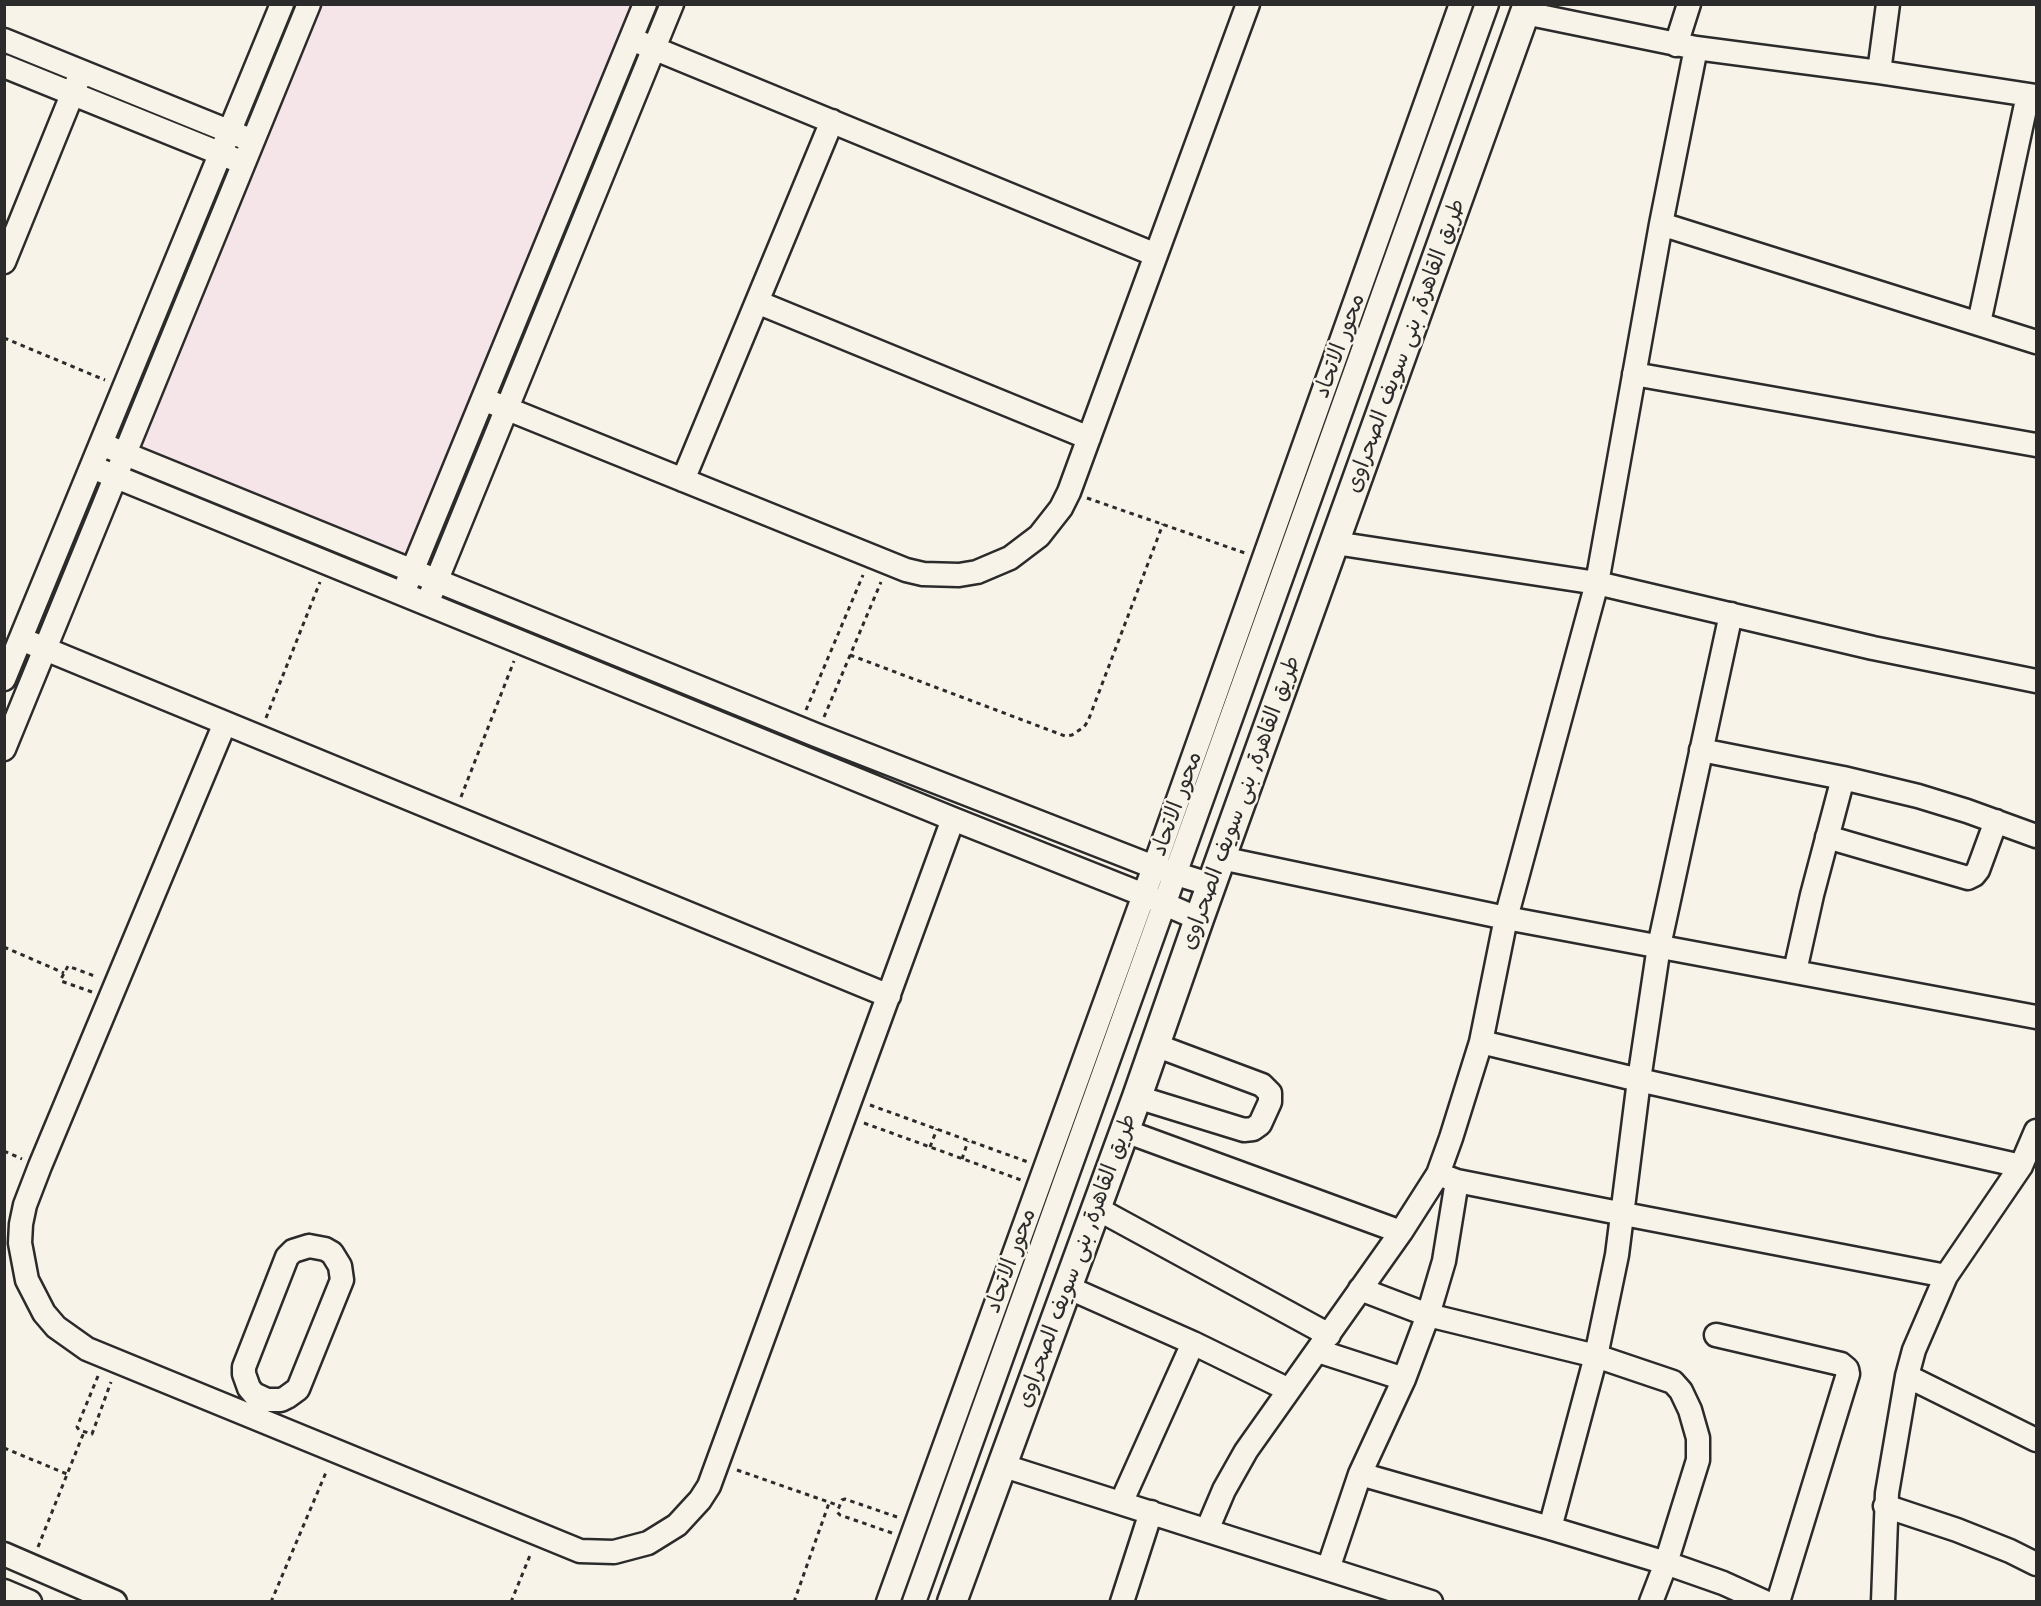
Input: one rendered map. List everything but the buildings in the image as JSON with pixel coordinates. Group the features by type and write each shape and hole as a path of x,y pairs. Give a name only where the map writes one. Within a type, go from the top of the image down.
{"main road":[{"name":"طريق القاهرة, بنى سويف الصحراوى","path":"952,1602 1125,1131 1199,919 1527,9"}],"street":[{"path":"4,679 282,4"},
{"path":"4,749 309,4"},
{"path":"403,594 645,4"},
{"path":"427,604 672,4"},
{"path":"483,399 914,572 941,576 959,575 994,566 1010,558 1039,537 1061,508 1069,492 1248,4"},
{"name":"محور الاتحاد","path":"888,1602 1144,895 1461,4"},
{"name":"محور الاتحاد","path":"914,1602 1177,873 1486,4"},
{"path":"1328,1569 1360,1474 1404,1379 1428,1315 1443,1261 1451,1138 1480,1042 1506,918 1598,583 1661,224 1686,46 1689,4"},
{"path":"1879,72 1888,4"},
{"path":"1527,9 1686,46 1879,72 2032,96 1979,323"},
{"path":"631,39 1156,255"},
{"path":"4,40 253,141"},
{"path":"4,66 244,163"},
{"path":"6,253 81,71"},
{"path":"683,480 832,122"},
{"path":"1661,224 2037,342"},
{"path":"757,302 1089,438"},
{"path":"1634,374 2037,445"},
{"path":"101,444 807,732 1154,867 1212,885"},
{"path":"92,467 1199,919"},
{"path":"1335,543 1598,583 1873,648 2037,681"},
{"path":"1550,1528 1596,1356 1617,1255 1659,946 1731,614"},
{"path":"21,639 889,996"},
{"path":"225,723 25,1205 20,1243 27,1280 44,1313 56,1328 71,1340 112,1360 256,1408 335,1452 580,1551 623,1550 648,1543 663,1535 690,1514 709,1486 953,819"},
{"path":"1701,750 1843,778 1918,796 2037,836"},
{"path":"1796,971 1812,895 1843,778"},
{"path":"1827,837 1968,878 1978,870 1996,821"},
{"path":"1221,858 1506,918 2037,1017"},
{"path":"1480,1042 2021,1166"},
{"path":"1137,1097 1244,1130 1253,1129 1260,1124 1270,1102 1270,1093 1262,1085 1155,1045"},
{"path":"1125,1131 1401,1232"},
{"path":"1883,1602 1885,1506 1907,1376 1914,1350 1946,1276 2021,1166 2037,1131"},
{"path":"1448,1177 1624,1214 1946,1276"},
{"path":"1207,1530 1224,1491 1246,1451 1401,1232 1448,1177"},
{"path":"1096,1208 1323,1343 1404,1379"},
{"path":"309,1246 325,1249 337,1259 342,1280 298,1389 281,1400 267,1400 256,1408 254,1394 246,1382 244,1367 287,1257 293,1251 309,1246"},
{"path":"1067,1287 1192,1343 1288,1390"},
{"path":"1360,1289 1428,1315 1596,1356 1673,1382 1681,1391 1690,1410 1698,1438 1698,1460 1666,1563 1651,1602"},
{"path":"1716,1335 1841,1364 1847,1369 1848,1374 1778,1602"},
{"path":"1121,1503 1192,1343"},
{"path":"1907,1376 2037,1440"},
{"path":"1001,1466 1431,1602"},
{"path":"1360,1474 1666,1563 1723,1583 1765,1602"},
{"path":"1885,1506 1957,1530 2037,1564"},
{"path":"1122,1602 1151,1512"},
{"path":"4,1554 115,1602"},
{"path":"4,1591 30,1602"}],"path":[{"path":"4,338 124,388"},
{"path":"1069,492 1263,560"},
{"path":"850,655 1065,736 1072,735 1079,732 1089,721 1163,524"},
{"path":"807,732 850,655 880,560"},
{"path":"807,732 880,560"},
{"path":"259,736 328,563"},
{"path":"453,817 521,642"},
{"path":"4,947 64,973"},
{"path":"70,966 113,992 62,981 64,973 70,966"},
{"path":"848,1107 937,1129 968,1141 1041,1177"},
{"path":"848,1107 930,1147 962,1159 1041,1177"},
{"path":"930,1147 937,1129"},
{"path":"962,1159 968,1141"},
{"path":"112,1360 93,1432 90,1434 79,1430 77,1426 112,1360"},
{"path":"31,1566 84,1432"},
{"path":"4,1448 68,1474"},
{"path":"271,1602 335,1452"},
{"path":"717,1463 840,1506"},
{"path":"845,1499 913,1531 838,1514 842,1500 845,1499"},
{"path":"794,1602 830,1503"},
{"path":"511,1602 538,1534"}],"shaded area":[{"path":"294,5 658,5 421,585 107,458"}]}
